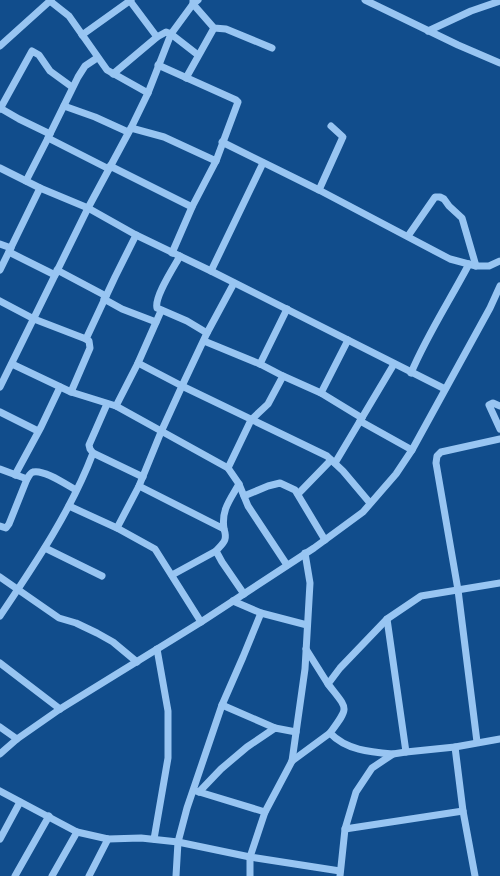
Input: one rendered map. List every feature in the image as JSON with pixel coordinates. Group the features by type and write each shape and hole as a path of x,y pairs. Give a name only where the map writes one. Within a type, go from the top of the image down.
{"street":[{"path":"0,46 51,0 69,16 97,58 107,70 148,93"},
{"path":"82,35 130,0 157,37"},
{"path":"365,0 428,31 500,63"},
{"path":"0,387 88,208 148,93 171,34 195,1 214,28"},
{"path":"428,31 471,11 500,1"},
{"path":"214,28 226,29 272,48"},
{"path":"186,78 214,28"},
{"path":"113,74 157,37 166,32 171,34 198,55"},
{"path":"72,87 50,71 39,55 32,51 0,108 110,168 152,186 192,207"},
{"path":"26,181 72,87 85,66 97,58"},
{"path":"158,65 238,102 216,161 192,207 172,253"},
{"path":"64,106 130,130 164,136 216,161"},
{"path":"319,190 343,137 331,126"},
{"path":"222,142 319,190 450,259 473,265 489,266 500,261"},
{"path":"211,271 263,163"},
{"path":"0,168 40,188 88,208 172,253 211,271 445,389"},
{"path":"0,270 40,188"},
{"path":"408,236 435,197 440,196 462,218 473,265 430,334 411,373"},
{"path":"86,339 136,234"},
{"path":"0,244 105,297 122,309 156,322"},
{"path":"180,256 159,295 156,305 157,308 187,321 207,333"},
{"path":"117,528 139,486 161,432 207,333 234,283"},
{"path":"0,754 17,739 60,709 201,622 325,540 363,512 396,474 412,450 483,321 500,286"},
{"path":"0,301 34,319 89,341 90,348 71,392"},
{"path":"260,364 287,309"},
{"path":"116,406 138,363 161,311"},
{"path":"321,393 348,340"},
{"path":"204,341 260,364 321,393 361,420 412,450"},
{"path":"138,363 326,456 333,461 370,503"},
{"path":"12,364 71,392 116,406 228,468 240,484 248,506 287,565"},
{"path":"298,494 333,461 361,420 394,364"},
{"path":"0,368 7,372"},
{"path":"228,468 251,420 268,404 283,376"},
{"path":"15,474 60,387"},
{"path":"500,406 493,403 489,405 500,429"},
{"path":"106,404 89,445 90,449 93,453 143,477"},
{"path":"0,412 38,431"},
{"path":"477,742 458,590 436,463 437,456 441,452 500,439"},
{"path":"0,616 45,548 69,506 93,453"},
{"path":"0,469 27,479"},
{"path":"0,526 6,528 9,524 27,479 30,474 35,471 42,472 76,490"},
{"path":"244,496 268,486 280,483 295,490 325,540"},
{"path":"172,575 216,551 226,539 223,520 226,506 240,484"},
{"path":"139,486 224,530"},
{"path":"69,506 117,528 155,549 201,622"},
{"path":"45,548 102,576"},
{"path":"216,551 244,594"},
{"path":"250,876 250,856 265,812 292,761 305,669 310,583 305,553"},
{"path":"0,577 59,618 76,623 113,642 137,662"},
{"path":"328,684 340,668 387,619 421,596 500,583"},
{"path":"233,601 261,613 307,625"},
{"path":"176,876 178,842 196,791 222,705 261,613"},
{"path":"387,619 406,752"},
{"path":"292,761 330,732 345,707 343,702 328,684 306,648"},
{"path":"154,839 168,758 168,711 157,649"},
{"path":"0,663 60,709"},
{"path":"222,705 275,728 296,732"},
{"path":"0,727 17,739"},
{"path":"196,791 247,747 275,728"},
{"path":"330,732 337,740 360,750 393,754 455,747 500,739"},
{"path":"455,747 463,811 474,876"},
{"path":"0,791 77,832 108,839 154,839 178,842 340,873 345,829 356,792 372,768 393,754"},
{"path":"196,791 265,812"},
{"path":"0,839 20,802"},
{"path":"345,829 463,811"},
{"path":"16,876 49,816"},
{"path":"52,876 77,832"},
{"path":"89,876 108,839"}]}
